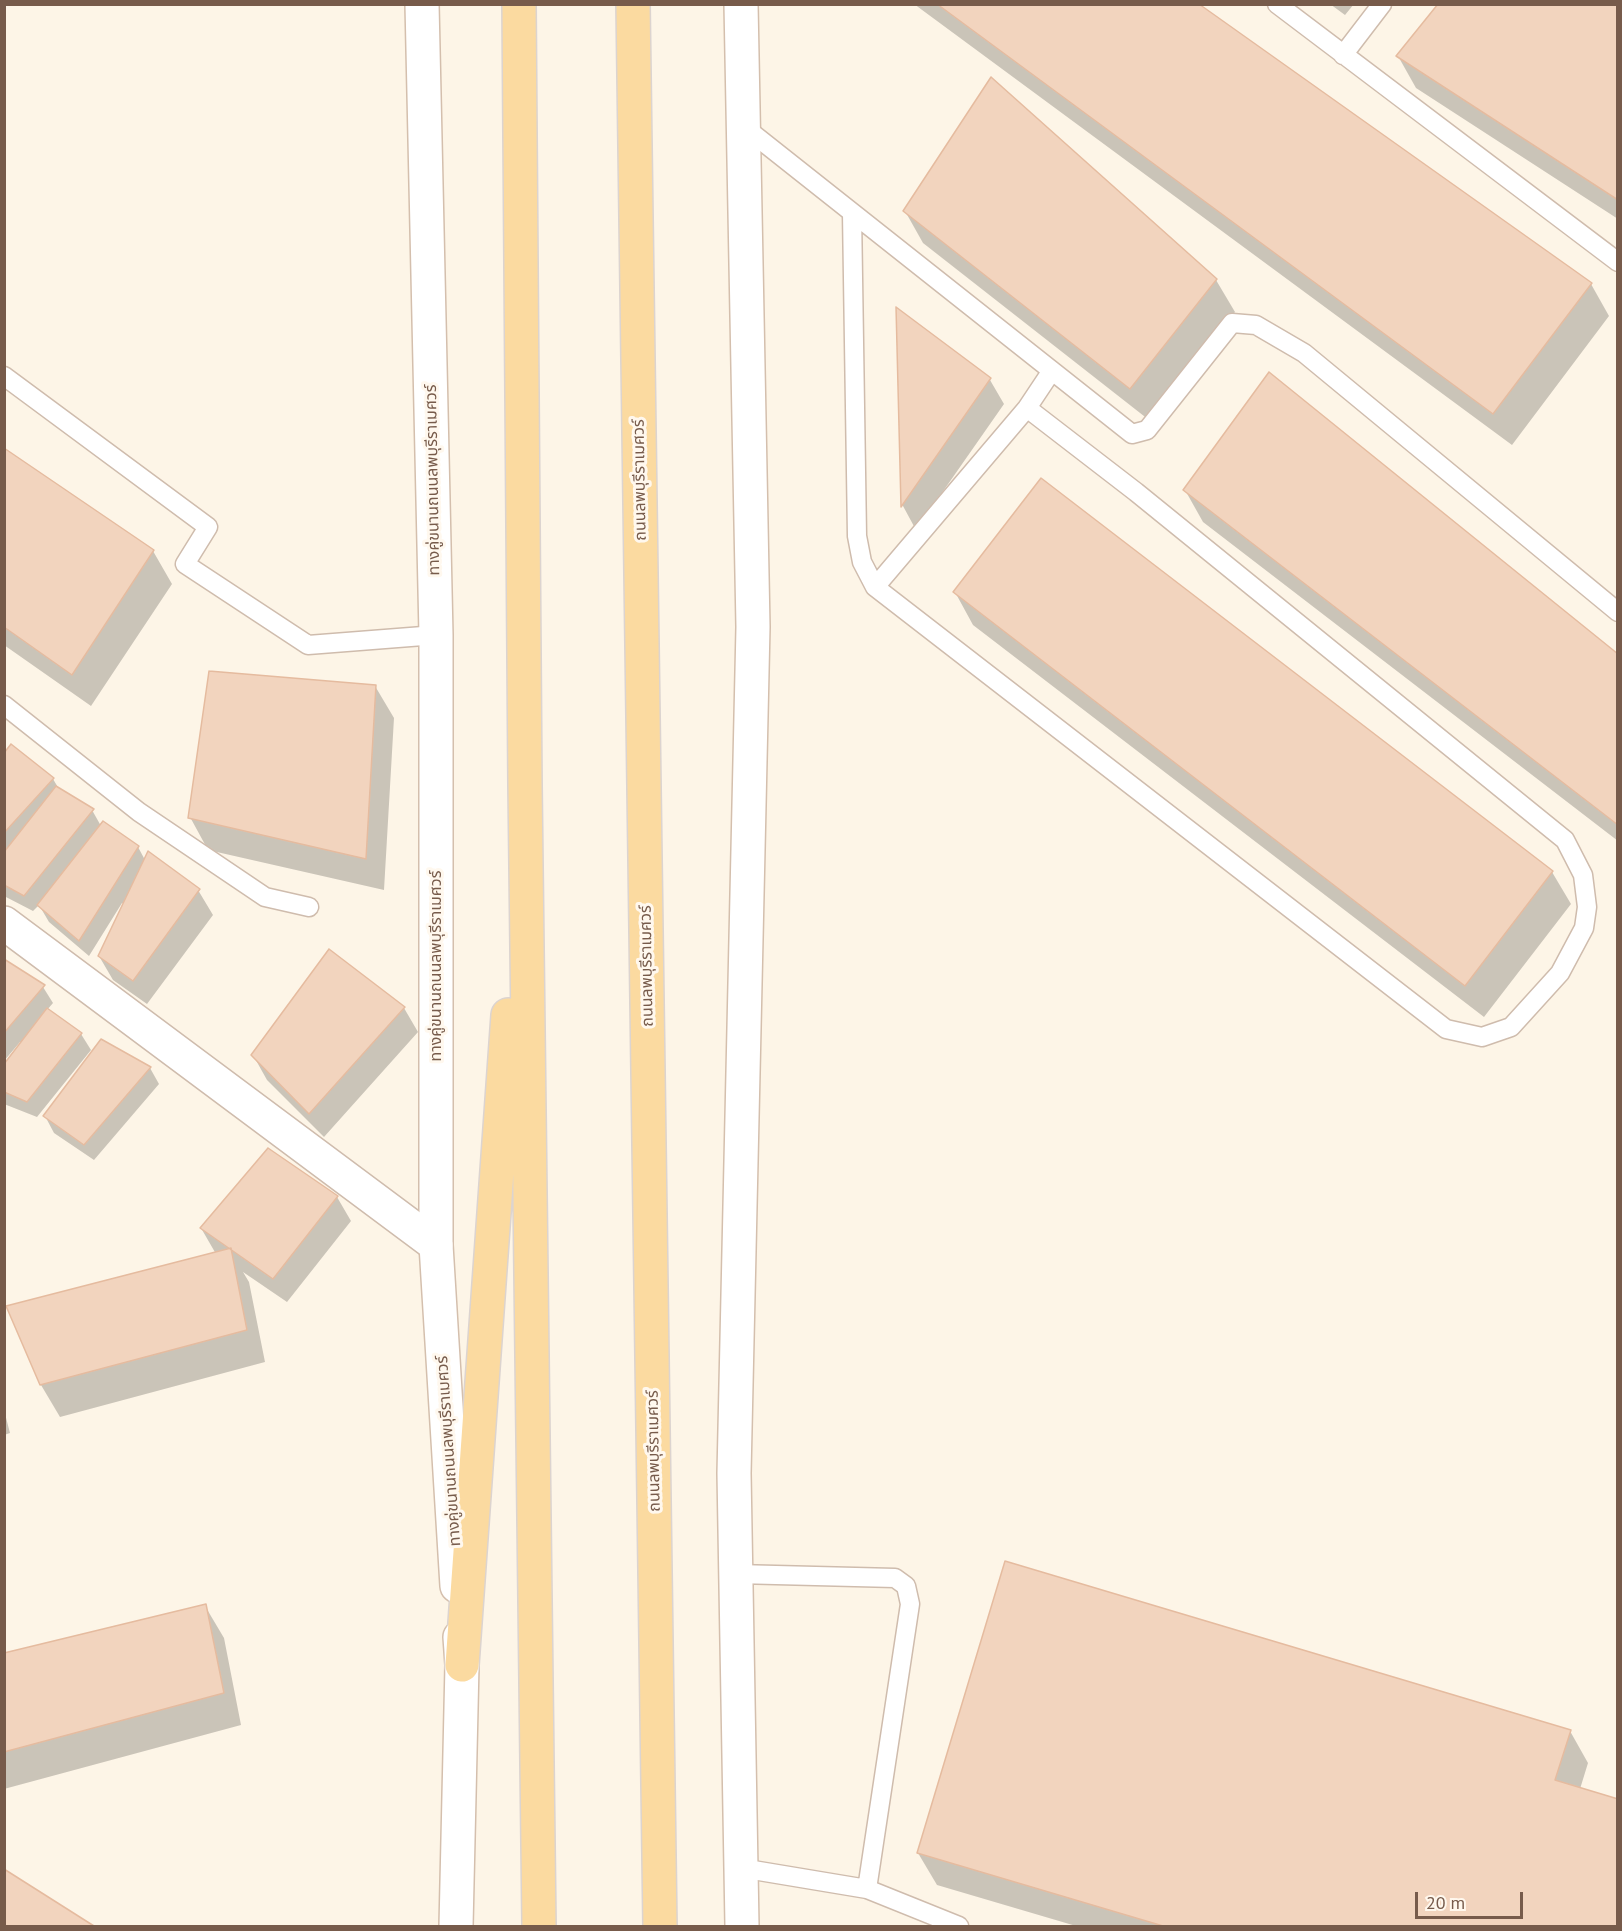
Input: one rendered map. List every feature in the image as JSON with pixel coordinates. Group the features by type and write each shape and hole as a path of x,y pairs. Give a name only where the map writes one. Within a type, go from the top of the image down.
{"main road":[{"name":"ทางคู่ขนานถนนลพบุรีราเมศวร์","path":"422,4 436,635 436,1245 462,1665 456,1926"},
{"path":"519,4 525,784 539,1926"},
{"name":"ถนนลพบุรีราเมศวร์","path":"633,4 660,1926"},
{"path":"741,4 753,627 734,1473 742,1926"},
{"path":"462,1665 525,784"},
{"path":"4,923 436,1245"}],"lane":[{"path":"1277,4 1617,262"},
{"path":"1344,55 1382,4"},
{"path":"743,126 1132,434 1147,430 1232,322 1256,325 1304,353 1617,612"},
{"path":"852,213 857,536 862,562 875,587 1446,1029 1482,1037 1511,1027 1560,974 1584,928 1587,907 1583,875 1565,840 1136,492 1027,408"},
{"path":"875,587 1027,408 1051,372"},
{"path":"4,375 208,527 185,564 308,645 436,635"},
{"path":"4,705 139,812 265,897 309,907"},
{"path":"736,1574 896,1578 906,1586 910,1604 867,1889"},
{"path":"741,1868 867,1889 959,1926"}],"building":[{"path":"937,4 1199,4 1592,283 1493,414"},
{"path":"1438,4 1618,4 1618,200 1396,56"},
{"path":"991,77 1217,279 1130,389 903,211"},
{"path":"896,307 991,378 901,507"},
{"path":"1269,372 1618,654 1618,825 1183,490"},
{"path":"4,448 154,550 72,675 4,627"},
{"path":"1041,478 1553,871 1465,986 953,592"},
{"path":"209,671 376,685 366,859 188,818"},
{"path":"11,744 54,778 4,833 4,753"},
{"path":"56,786 94,809 24,896 4,885 4,852"},
{"path":"103,821 139,846 79,941 37,905"},
{"path":"148,851 200,889 133,981 98,956"},
{"path":"329,949 405,1007 309,1114 251,1055"},
{"path":"4,959 45,985 4,1033"},
{"path":"47,1008 82,1033 27,1102 4,1092 4,1064"},
{"path":"101,1039 151,1067 84,1145 43,1116"},
{"path":"268,1148 338,1196 273,1279 200,1228"},
{"path":"231,1248 247,1330 40,1385 6,1306"},
{"path":"1005,1561 1571,1730 1555,1780 1618,1799 1618,1926 1163,1926 917,1853"},
{"path":"206,1604 224,1693 4,1752 4,1653"},
{"path":"4,1869 94,1926 4,1926"}]}
